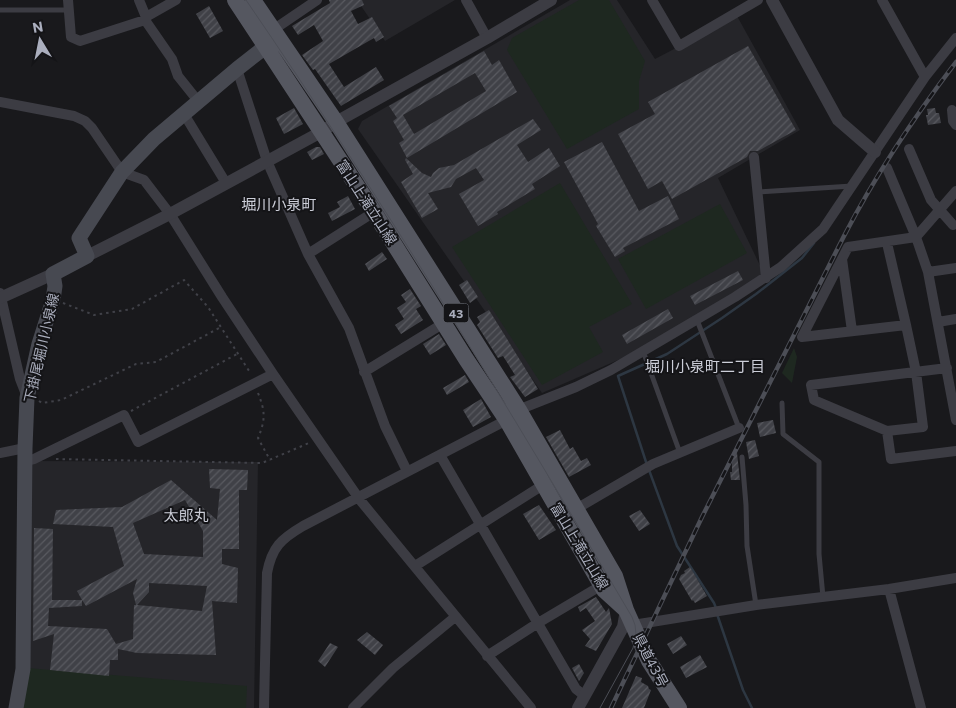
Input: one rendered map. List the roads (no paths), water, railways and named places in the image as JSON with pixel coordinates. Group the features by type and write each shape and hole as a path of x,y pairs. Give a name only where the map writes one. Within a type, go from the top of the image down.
{"main road":[{"name":"富山上滝立山線","path":"235,0 374,212 444,323 512,414 576,509 615,576 626,610"},
{"name":"富山上滝立山線","path":"253,0 336,122 512,414 543,485 604,590 626,610"},
{"path":"87,256 80,238 122,172 154,139 260,51 273,30"},
{"name":"下掛尾堀川小泉線","path":"16,708 23,669 27,398 39,344 53,300 55,286 53,274 87,256"},
{"name":"県道43号","path":"626,610 649,661 678,708"}],"street":[{"path":"139,0 146,19 172,59 178,76 198,102"},
{"path":"68,5 71,37 80,41 146,19 176,0"},
{"path":"273,30 317,0"},
{"path":"466,0 488,38"},
{"path":"87,256 170,214 321,132 488,38 551,0"},
{"path":"652,0 679,46 758,0"},
{"path":"772,0 838,120 877,154"},
{"path":"882,0 925,78"},
{"path":"264,708 267,573 270,558 277,544 288,535 440,455 512,414 576,387 643,352 781,267 823,229 852,186 877,154 925,78 956,38"},
{"path":"237,69 267,161 308,254 349,328 385,426 407,471"},
{"path":"0,102 74,116 85,121 122,172 144,180 170,214 273,374 358,497 531,708"},
{"path":"952,110 953,121 956,125"},
{"path":"184,114 226,184"},
{"path":"909,149 931,200 953,225"},
{"path":"754,157 766,278"},
{"path":"887,168 916,237 928,272 956,420"},
{"path":"906,325 802,337 848,247 887,243 916,237 956,191"},
{"path":"308,254 374,212"},
{"path":"887,243 916,372 923,427 887,431 814,400 811,385 916,372 947,368"},
{"path":"842,260 852,331"},
{"path":"928,272 956,268"},
{"path":"27,398 20,379 0,296 53,274"},
{"path":"938,322 956,319"},
{"path":"364,372 444,323"},
{"path":"0,453 25,455 34,459 124,414 138,442 273,374"},
{"path":"576,509 653,464 739,428"},
{"path":"887,431 891,459 956,451"},
{"path":"440,455 576,689 586,696"},
{"path":"415,566 543,485"},
{"path":"633,625 756,605 889,589 956,578"},
{"path":"487,656 602,585"},
{"path":"889,589 921,708"},
{"path":"578,708 623,627 626,610"},
{"path":"353,708 393,668 455,617"}],"lane":[{"path":"0,10 68,5"},
{"path":"757,192 852,186"},
{"path":"696,320 739,428"},
{"path":"643,352 680,452"},
{"path":"782,403 783,434 819,462 819,554 823,597"},
{"path":"742,457 747,546 756,605"}],"waterway":[{"path":"647,465 618,376 667,354 722,318 802,258 814,243"},
{"path":"649,470 677,546 716,608"},
{"path":"717,614 743,690 752,708"}],"tram line":[{"path":"246,0 396,228 632,617 636,634 633,648 600,708"}],"railway":[{"path":"611,708 702,517 856,213 896,146 956,62"}],"district":[{"name":"堀川小泉町","path":"279,204"},
{"name":"堀川小泉町二丁目","path":"705,366"},
{"name":"太郎丸","path":"186,515"}]}
